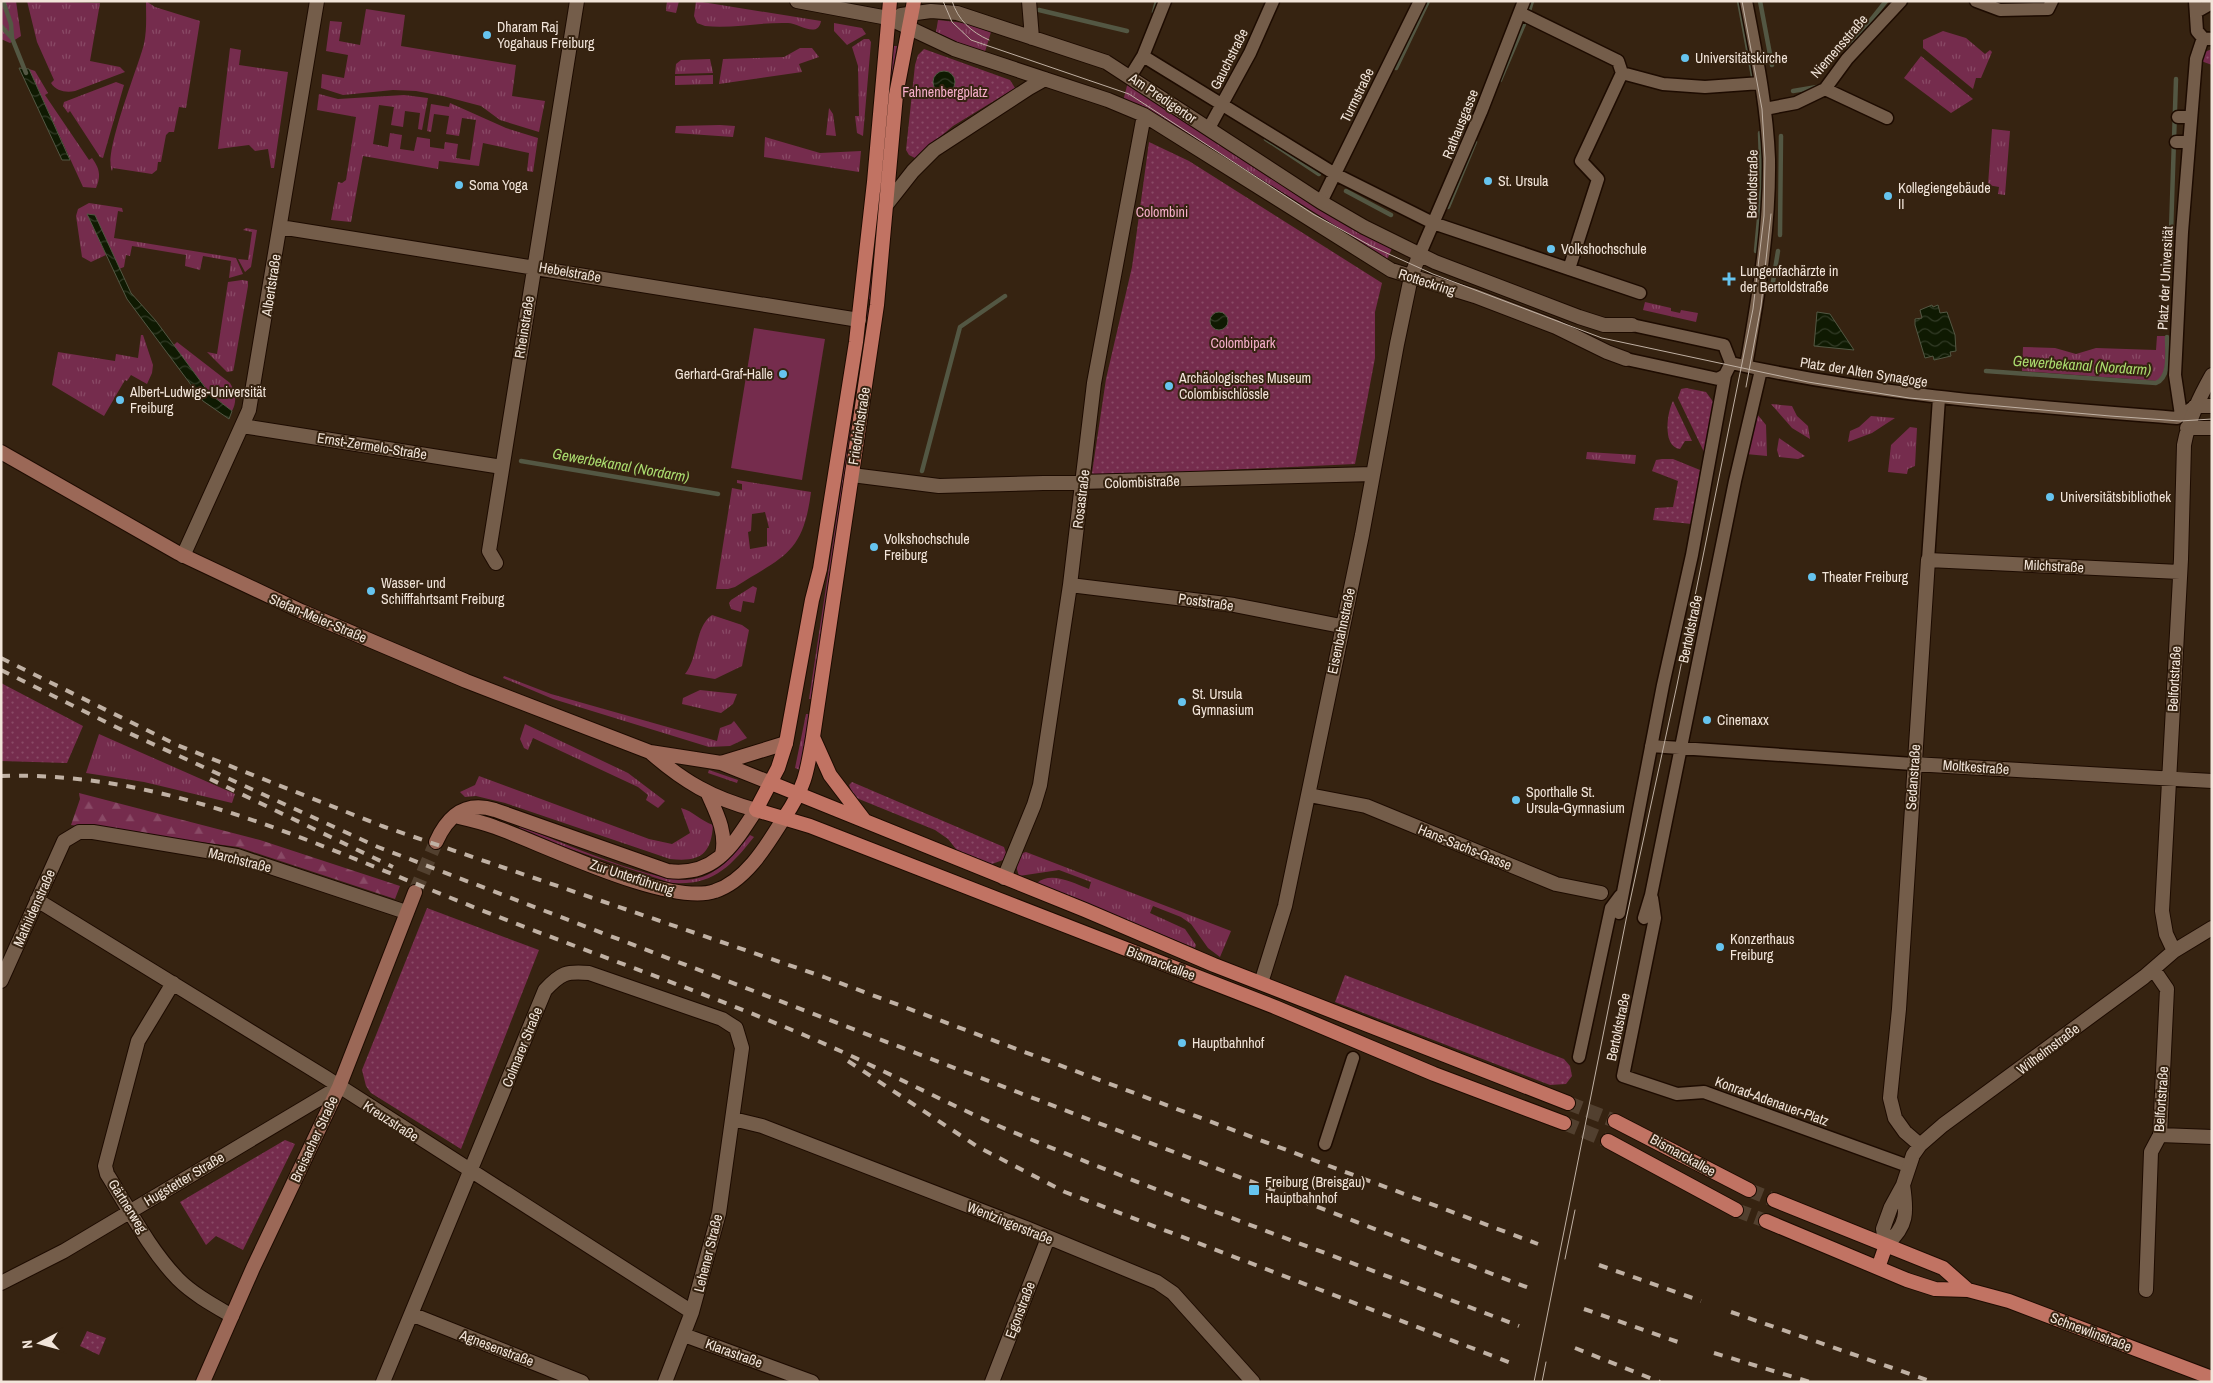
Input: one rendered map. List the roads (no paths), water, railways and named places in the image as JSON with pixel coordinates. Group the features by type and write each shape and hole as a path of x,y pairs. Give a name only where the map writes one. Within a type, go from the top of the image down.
{"main road":[{"name":"Friedrichstraße","path":"771,782 786,743 812,600 820,569 859,320 890,1"},
{"name":"Friedrichstraße","path":"784,818 800,795 806,776 813,736 877,305 896,95 913,7"},
{"name":"Stefan-Meier-Straße","path":"1,452 183,556 301,611 457,677 650,752 721,763 771,782"},
{"path":"813,736 830,775 865,822"},
{"path":"721,763 786,743"},
{"name":"Stefan-Meier-Straße","path":"650,752 683,780 708,794 756,810"},
{"name":"Bismarckallee","path":"771,782 1261,983 1568,1103"},
{"name":"Zur Unterführung","path":"436,842 444,826 455,816 471,807 486,807 668,871 690,872 706,867 722,856 756,810 771,782"},
{"path":"708,794 719,817 725,841 722,856"},
{"name":"Bismarckallee","path":"756,810 810,826 1275,1007 1434,1074 1564,1123"},
{"name":"Zur Unterführung","path":"455,816 496,827 660,889 692,894 714,892 740,876 784,818"},
{"name":"Breisacher Straße","path":"203,1382 339,1087 415,892"},
{"name":"Bismarckallee","path":"1615,1122 1749,1190"},
{"name":"Bismarckallee","path":"1608,1141 1736,1210"},
{"path":"1766,1221 1878,1268 1886,1245 1774,1200"},
{"name":"Schnewlinstraße","path":"1886,1245 1943,1268 1968,1290"},
{"name":"Schnewlinstraße","path":"1878,1268 1935,1289 1968,1290 2009,1301 2212,1378"}],"street":[{"name":"Albertstraße","path":"183,556 249,410 317,1"},
{"name":"Rheinstraße","path":"496,563 489,551 533,266 577,1"},
{"path":"797,1 888,18 954,48 1108,100 1144,115"},
{"path":"888,18 913,7 957,13 1032,38 1032,21 1028,1"},
{"path":"1130,77 1143,56 1165,1"},
{"name":"Gauchstraße","path":"1209,128 1224,104 1250,53 1273,1"},
{"name":"Turmstraße","path":"1321,202 1420,1"},
{"name":"Bertoldstraße","path":"1746,1 1765,109 1769,158 1767,217 1758,302 1746,366"},
{"name":"Niemensstraße","path":"1765,109 1796,103 1824,89 1847,59 1901,1"},
{"path":"1976,1 2000,10 2050,5"},
{"path":"2207,38 2197,31 2195,7 2212,3"},
{"path":"1522,7 1618,61 1622,73 1581,161 1598,179 1569,270"},
{"name":"Rathausgasse","path":"1419,256 1481,112 1522,7"},
{"name":"Am Predigertor","path":"1032,38 1118,68 1209,128"},
{"name":"Platz der Universität","path":"2182,420 2175,376 2182,232 2183,142 2191,117 2196,59 2207,38"},
{"name":"Am Predigertor","path":"1143,56 1224,104"},
{"path":"1622,73 1663,84 1705,87 1761,83"},
{"path":"887,204 913,171 934,150 1029,88 1046,79"},
{"path":"1824,89 1887,118"},
{"path":"1224,104 1335,174 1433,224 1640,293"},
{"name":"Rotteckring","path":"1144,115 1384,267 1475,296 1556,327 1607,352 1626,359 1718,379 1725,375"},
{"name":"Rosastraße","path":"1004,878 1034,805 1040,785 1070,584 1083,484 1090,408 1100,341 1117,266 1144,115"},
{"path":"2178,117 2191,117"},
{"name":"Rotteckring","path":"1209,128 1321,202 1419,256 1604,325 1632,325 1724,345 1731,363"},
{"name":"Hebelstraße","path":"280,226 859,320"},
{"name":"Eisenbahnstraße","path":"1261,983 1285,906 1411,277 1419,256"},
{"path":"1725,375 1731,363 1746,366"},
{"name":"Platz der Alten Synagoge","path":"1746,366 1846,386 1939,398 2182,420"},
{"name":"Bertoldstraße","path":"1644,918 1651,895 1735,481 1761,370"},
{"name":"Bertoldstraße","path":"1619,913 1651,746 1692,555 1725,375"},
{"name":"Belfortstraße","path":"2174,951 2166,934 2162,911 2180,572 2184,445 2182,420 2195,406 2212,375"},
{"name":"Sedanstraße","path":"1920,1145 1905,1132 1895,1118 1890,1098 1899,1009 1913,764 1939,398"},
{"path":"2195,406 2212,406"},
{"path":"2182,420 2212,428"},
{"name":"Ernst-Zermelo-Straße","path":"242,426 502,467"},
{"name":"Colombistraße","path":"852,475 939,486 1083,484 1373,474"},
{"name":"Milchstraße","path":"1928,560 2180,572"},
{"name":"Poststraße","path":"1070,584 1234,606 1341,626"},
{"name":"Moltkestraße","path":"1651,746 1913,764 2212,781"},
{"name":"Hans-Sachs-Gasse","path":"1308,795 1366,806 1556,884 1601,893 1622,894"},
{"name":"Marchstraße","path":"69,836 79,832 93,832 237,856 406,912"},
{"name":"Mathildenstraße","path":"1,981 64,841 69,836"},
{"name":"Bertoldstraße","path":"1579,1056 1611,908 1622,894"},
{"name":"Bertoldstraße","path":"1623,1076 1655,918 1651,895"},
{"name":"Kreuzstraße","path":"37,900 339,1087 471,1173 692,1312"},
{"name":"Wilhelmstraße","path":"1886,1245 1899,1234 1907,1211 1903,1185 1908,1166 1920,1145 1943,1125 2154,970 2174,951 2208,933"},
{"name":"Belfortstraße","path":"2146,1290 2151,1152 2160,1135 2168,989 2154,970"},
{"name":"Colmarer Straße","path":"382,1382 471,1173 545,990 557,978 569,971 590,973 713,1016 736,1028 742,1048 733,1119"},
{"name":"Gärtnerweg","path":"173,983 138,1041 105,1166 159,1256 178,1279 195,1293 232,1316"},
{"path":"1325,1144 1353,1058"},
{"name":"Konrad-Adenauer-Platz","path":"1623,1076 1677,1094 1704,1092 1908,1166"},
{"name":"Hugstetter Straße","path":"1,1283 64,1251 339,1087"},
{"name":"Wentzingerstraße","path":"733,1119 762,1126 1157,1282 1173,1293 1252,1382"},
{"name":"Lehener Straße","path":"666,1382 692,1312 719,1213 733,1119"},
{"path":"2160,1135 2212,1137"},
{"name":"Egonstraße","path":"992,1382 1048,1238"},
{"name":"Agnesenstraße","path":"411,1314 582,1382"},
{"name":"Klarastraße","path":"684,1335 812,1382"}],"water":[{"path":"19,68 29,69 70,160 62,160"},
{"path":"944,71 954,78 955,82 948,92 944,93 934,86 933,82 940,72"},
{"path":"87,214 95,215 131,293 156,321 210,394 232,411 229,419 203,401 127,299"},
{"path":"1932,305 1933,307 1938,305 1940,313 1947,312 1955,335 1956,351 1950,352 1951,356 1934,360 1933,356 1925,358 1915,325 1915,319 1922,318 1920,310"},
{"path":"1219,312 1225,315 1228,321 1225,327 1219,330 1213,327 1210,321 1213,315"},
{"path":"1817,312 1830,314 1854,350 1814,346"}],"waterway":[{"name":"Gewerbekanal (Nordarm)","path":"3,1 11,24 12,38 26,73"},
{"path":"1154,12 1157,1"},
{"path":"1396,68 1428,1"},
{"path":"1529,11 1532,1"},
{"path":"1739,1 1753,76"},
{"path":"1760,1 1772,65"},
{"path":"1848,49 1886,1"},
{"path":"1039,10 1127,31"},
{"path":"1500,80 1524,24"},
{"name":"Gewerbekanal (Nordarm)","path":"1,26 11,37"},
{"name":"Gewerbekanal (Nordarm)","path":"2170,262 2176,79"},
{"path":"1793,91 1817,87"},
{"path":"1756,251 1762,187 1760,133"},
{"path":"1780,235 1781,136"},
{"name":"Gewerbekanal (Nordarm)","path":"1266,139 1319,174"},
{"path":"1448,207 1475,142"},
{"name":"Gewerbekanal (Nordarm)","path":"1346,191 1391,215"},
{"path":"1772,288 1778,251"},
{"name":"Gewerbekanal (Nordarm)","path":"922,471 960,327 1005,296"},
{"name":"Gewerbekanal (Nordarm)","path":"1986,371 2156,383 2161,380 2166,370 2167,337"},
{"name":"Gewerbekanal (Nordarm)","path":"521,461 718,494"}],"tunnel":[{"path":"415,892 436,842"},
{"path":"1568,1103 1615,1121"},
{"path":"1564,1123 1608,1141"},
{"path":"1749,1190 1774,1200"},
{"path":"1736,1210 1766,1221"}],"tram line":[{"path":"943,1 952,22 971,40 1129,94 1313,214 1371,246 1433,274 1602,338 1808,382 1909,398 2180,421 2212,419"},
{"path":"952,1 966,25 989,40"},
{"path":"1534,1382 1627,915 1677,685 1753,309 1764,216 1765,158 1762,109 1742,1"},
{"path":"1746,387 1761,306 1771,214"},
{"path":"1565,1259 1575,1210"},
{"path":"1542,1382 1546,1362"}],"railway":[{"path":"1,658 177,745 382,826 824,977 1538,1244"},
{"path":"1,670 118,728 378,847 1529,1288"},
{"path":"1,776 60,777 117,784 174,796 284,831 772,1022 818,1041 999,1126 1086,1162 1519,1326"},
{"path":"210,779 393,867"},
{"path":"848,1061 978,1147 1065,1192 1511,1363"},
{"path":"1599,1265 1701,1301"},
{"path":"1584,1309 1681,1343"},
{"path":"1731,1312 1933,1382"},
{"path":"1575,1348 1660,1382"},
{"path":"1714,1353 1810,1382"}],"place":[{"name":"Dharam Raj Yogahaus Freiburg","path":"487,35"},
{"name":"Universitätskirche","path":"1685,58"},
{"name":"St. Ursula","path":"1488,181"},
{"name":"Soma Yoga","path":"459,185"},
{"name":"Kollegiengebäude II","path":"1888,196"},
{"name":"Volkshochschule","path":"1551,249"},
{"name":"Lungenfachärzte in der Bertoldstraße","path":"1729,279"},
{"name":"Gerhard-Graf-Halle","path":"783,374"},
{"name":"Archäologisches Museum Colombischlössle","path":"1169,386"},
{"name":"Albert-Ludwigs-Universität Freiburg","path":"120,400"},
{"name":"Universitätsbibliothek","path":"2050,497"},
{"name":"Volkshochschule Freiburg","path":"874,547"},
{"name":"Theater Freiburg","path":"1812,577"},
{"name":"Wasser- und Schifffahrtsamt Freiburg","path":"371,591"},
{"name":"St. Ursula Gymnasium","path":"1182,702"},
{"name":"Cinemaxx","path":"1707,720"},
{"name":"Sporthalle St. Ursula-Gymnasium","path":"1516,800"},
{"name":"Konzerthaus Freiburg","path":"1720,947"},
{"name":"Hauptbahnhof","path":"1182,1043"},
{"name":"Freiburg (Breisgau) Hauptbahnhof","path":"1254,1190"}],"park label":[{"name":"Fahnenbergplatz","path":"945,92"},
{"name":"Colombini","path":"1162,212"},
{"name":"Colombipark","path":"1243,343"}]}
